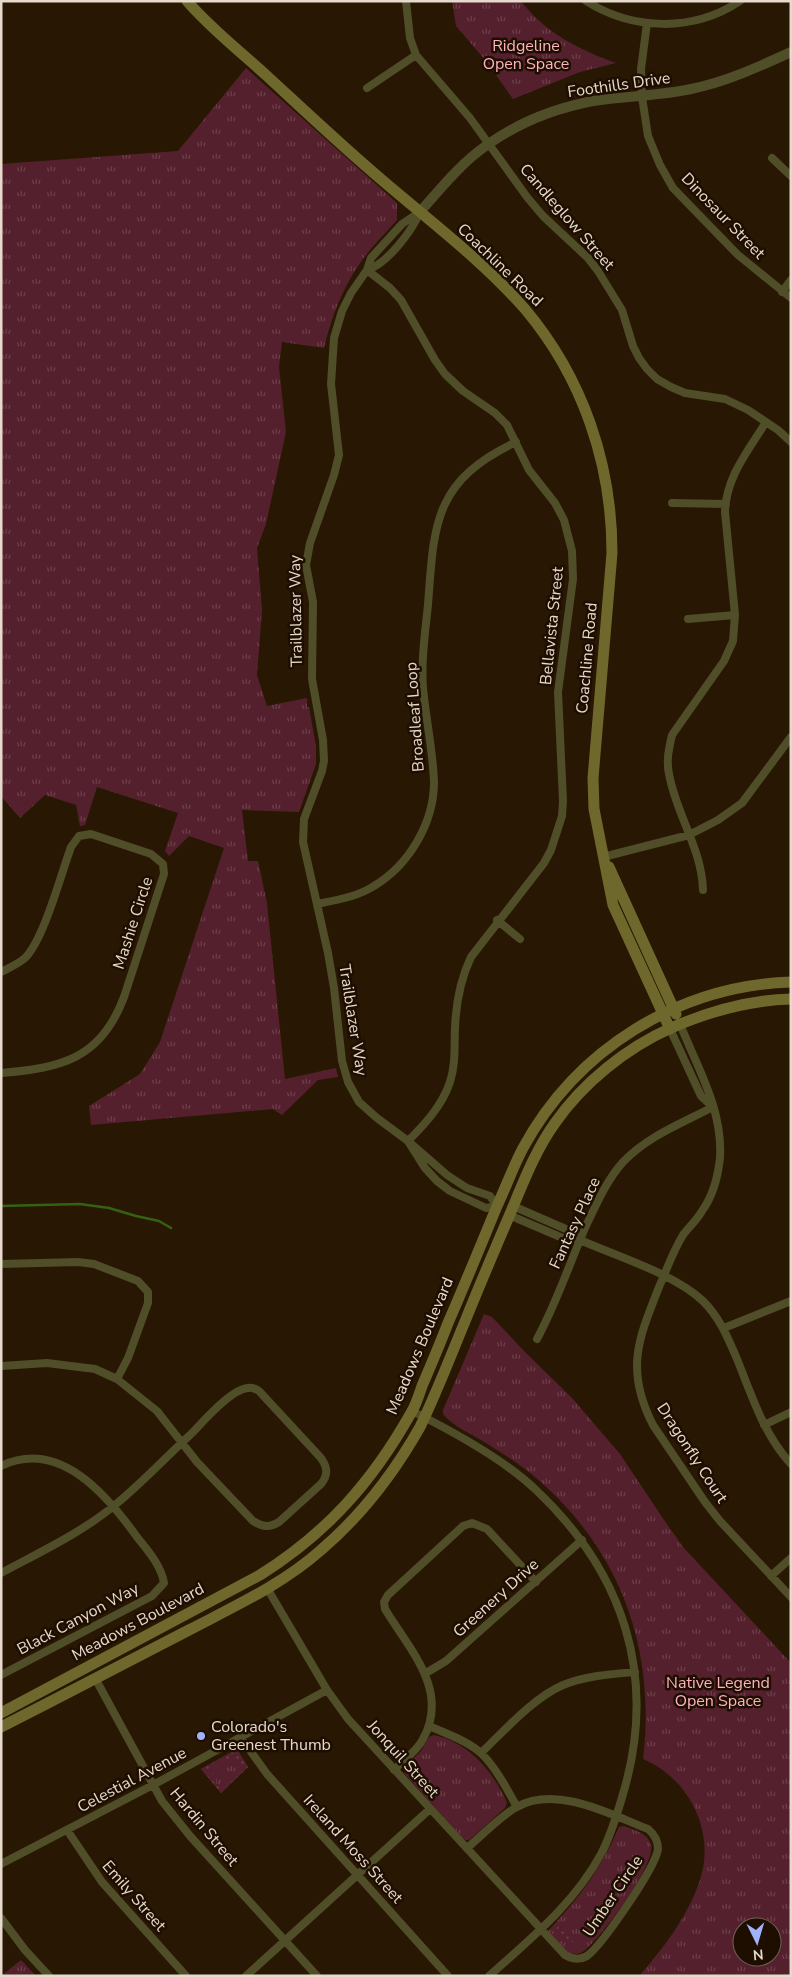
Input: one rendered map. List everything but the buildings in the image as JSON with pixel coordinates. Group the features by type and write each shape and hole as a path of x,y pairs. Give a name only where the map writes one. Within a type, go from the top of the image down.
{"main road":[{"name":"Coachline Road","path":"188,1 381,180 489,273 536,323 572,379 600,451 608,490 612,532 612,553 593,778 596,826 613,905 675,1026"},
{"name":"Meadows Boulevard","path":"1,1713 260,1576 299,1549 335,1517 375,1470 412,1411 523,1148 536,1126 560,1094 590,1062 639,1025 696,999 735,988 791,982"},
{"name":"Meadows Boulevard","path":"1,1727 268,1588 321,1550 356,1516 392,1471 408,1447 424,1417 530,1167 556,1122 581,1093 629,1051 675,1026 738,1004 791,999"},
{"path":"481,1281 482,1266 502,1216 497,1206"},
{"path":"268,1588 269,1580 312,1547 329,1529 335,1517"}],"street":[{"name":"Candleglow Street","path":"406,1 410,38 416,54 464,111 538,210 588,258 598,271 622,310 633,346 639,358 657,379 685,394 725,399 766,422 791,442"},
{"path":"590,2 612,14 647,23 663,24 694,22 720,13 740,1"},
{"name":"Dinosaur Street","path":"647,23 641,69 642,97 648,136 660,166 673,188 738,255 791,298"},
{"name":"Foothills Drive","path":"420,212 453,175 488,144 532,120 572,106 600,100 642,97 708,85 746,72 791,52"},
{"path":"367,88 416,54"},
{"path":"772,158 791,176"},
{"name":"Trailblazer Way","path":"408,1141 425,1168 450,1191 486,1208 497,1206 490,1196 462,1185 447,1175 408,1141 366,1109 353,1091 344,1073 334,988 306,855 303,830 307,810 322,771 324,752 312,679 313,602 306,565 310,543 334,475 339,455 331,384 334,338 342,311 351,293 367,270 379,265 410,230 420,212"},
{"name":"Bellavista Street","path":"367,270 401,300 445,374 463,391 502,419 512,433 529,470 555,504 564,520 572,551 573,579 558,692 563,786 562,816 544,863 479,945 464,973 457,1001 455,1058 450,1084 437,1108 408,1141"},
{"path":"782,292 791,280"},
{"path":"703,890 702,873 669,775 667,761 672,735 724,661 733,641 735,615 726,504 733,475 766,422"},
{"name":"Broadleaf Loop","path":"317,904 360,893 374,887 389,876 409,854 426,824 434,783 422,673 434,533 444,502 463,476 478,464 516,442"},
{"path":"672,504 726,504"},
{"path":"688,619 735,615"},
{"path":"603,857 689,835 703,829 742,804 791,737"},
{"name":"Mashie Circle","path":"1,972 25,958 38,939 72,847 79,836 91,834 151,854 163,864 164,874 124,997 118,1013 103,1034 90,1048 71,1060 28,1071 1,1073"},
{"path":"498,920 520,939"},
{"path":"675,1026 701,1096 714,1107"},
{"name":"Fantasy Place","path":"537,1339 548,1320 580,1240 603,1191 624,1162 655,1137 714,1107"},
{"name":"Dragonfly Court","path":"714,1107 720,1144 720,1158 715,1184 703,1210 676,1247 643,1328 638,1346 637,1378 645,1407 653,1425 705,1502 720,1521 791,1597"},
{"path":"511,1211 565,1239 580,1240 679,1283 701,1300 724,1328 764,1425 777,1448 791,1464"},
{"path":"1,1264 78,1262 94,1264 138,1281 148,1292 148,1303 128,1358 117,1379"},
{"path":"724,1328 791,1301"},
{"path":"1,1366 47,1363 95,1369 117,1379 157,1410 181,1443 253,1522 265,1527 279,1522 321,1484 327,1471 321,1458 259,1391 247,1388 234,1394 181,1443 114,1505 70,1536 1,1573"},
{"path":"412,1411 510,1468 535,1488 560,1513 596,1561 616,1601 626,1629 635,1672 637,1713 634,1753 616,1817 600,1855 588,1874 559,1911 540,1931 489,1976"},
{"path":"764,1425 791,1412"},
{"path":"1,1466 25,1458 40,1458 62,1464 85,1478 114,1505"},
{"name":"Black Canyon Way","path":"1,1675 152,1596 164,1583 158,1565 114,1505"},
{"path":"394,1770 422,1740 429,1726 432,1708 426,1673 386,1609 384,1602 388,1595 463,1526 472,1523 487,1529 536,1582"},
{"name":"Greenery Drive","path":"426,1673 446,1661 582,1540"},
{"path":"771,1576 791,1558"},
{"name":"Jonquil Street","path":"268,1588 327,1690 348,1719 467,1848 540,1931"},
{"path":"481,1753 520,1716 546,1695 563,1685 583,1679 635,1672"},
{"name":"Hardin Street","path":"96,1678 162,1800 190,1836 317,1976"},
{"name":"Celestial Avenue","path":"1,1864 153,1785 327,1690"},
{"path":"429,1726 460,1740 481,1753 498,1775 517,1807"},
{"name":"Ireland Moss Street","path":"241,1738 267,1774 448,1976"},
{"path":"467,1848 517,1807 537,1800 562,1799 616,1817"},
{"path":"246,1976 430,1809"},
{"name":"Umber Circle","path":"540,1931 564,1955 574,1959 587,1956 612,1927 647,1873 658,1851 656,1839 648,1829 616,1817"},
{"name":"Emily Street","path":"67,1830 102,1882 186,1976"},
{"path":"1,1918 25,1950 49,1976"}],"green space":[{"name":"Ridgeline Open Space","path":"452,1 521,1 541,22 564,39 616,63 580,72 513,99 486,61 456,26"},
{"path":"246,68 397,203 397,220 364,257 348,283 334,315 324,348 282,342 279,367 286,432 266,524 257,548 262,610 257,675 267,706 307,698 307,707 309,707 316,746 316,764 299,812 242,810 248,861 258,861 267,903 285,1079 336,1068 338,1077 318,1080 282,1115 273,1109 91,1125 89,1106 140,1074 160,1042 224,848 189,836 169,856 165,851 178,813 97,787 85,825 80,826 76,805 45,795 20,818 1,796 1,164 178,151"},
{"name":"Native Legend Open Space","path":"484,1314 492,1317 572,1398 620,1454 683,1547 791,1663 791,1976 639,1976 665,1944 694,1896 704,1864 704,1845 702,1827 686,1794 660,1768 643,1759 646,1716 643,1675 636,1636 624,1598 606,1562 584,1529 557,1497 525,1469 453,1424 443,1414 443,1410"},
{"path":"434,1735 458,1744 469,1751 495,1780 507,1803 505,1808 469,1840 465,1840 461,1836 404,1773 405,1767 421,1751 429,1737"},
{"path":"237,1749 248,1767 221,1793 201,1769"},
{"path":"237,1749 240,1753 240,1758 245,1762 241,1766 238,1760 235,1759 223,1761 216,1768 212,1763"},
{"path":"210,1764 214,1769 213,1771 208,1769 206,1774 209,1775 217,1771 216,1785 224,1788 226,1780 234,1780 236,1774 246,1764 248,1767 221,1793 201,1769"},
{"path":"624,1826 640,1832 651,1845 645,1868 626,1900 593,1943 581,1953 567,1953 549,1930 571,1906 589,1882 605,1856 619,1827"},
{"path":"562,1924 570,1938 582,1942 569,1942 559,1934 554,1936 551,1932"},
{"path":"21,1960 36,1976 1,1976 2,1975"}],"waterway":[{"path":"1,1206 80,1204 109,1208 159,1221 171,1228"}],"place":[{"name":"Colorado's Greenest Thumb","path":"201,1736"}]}
